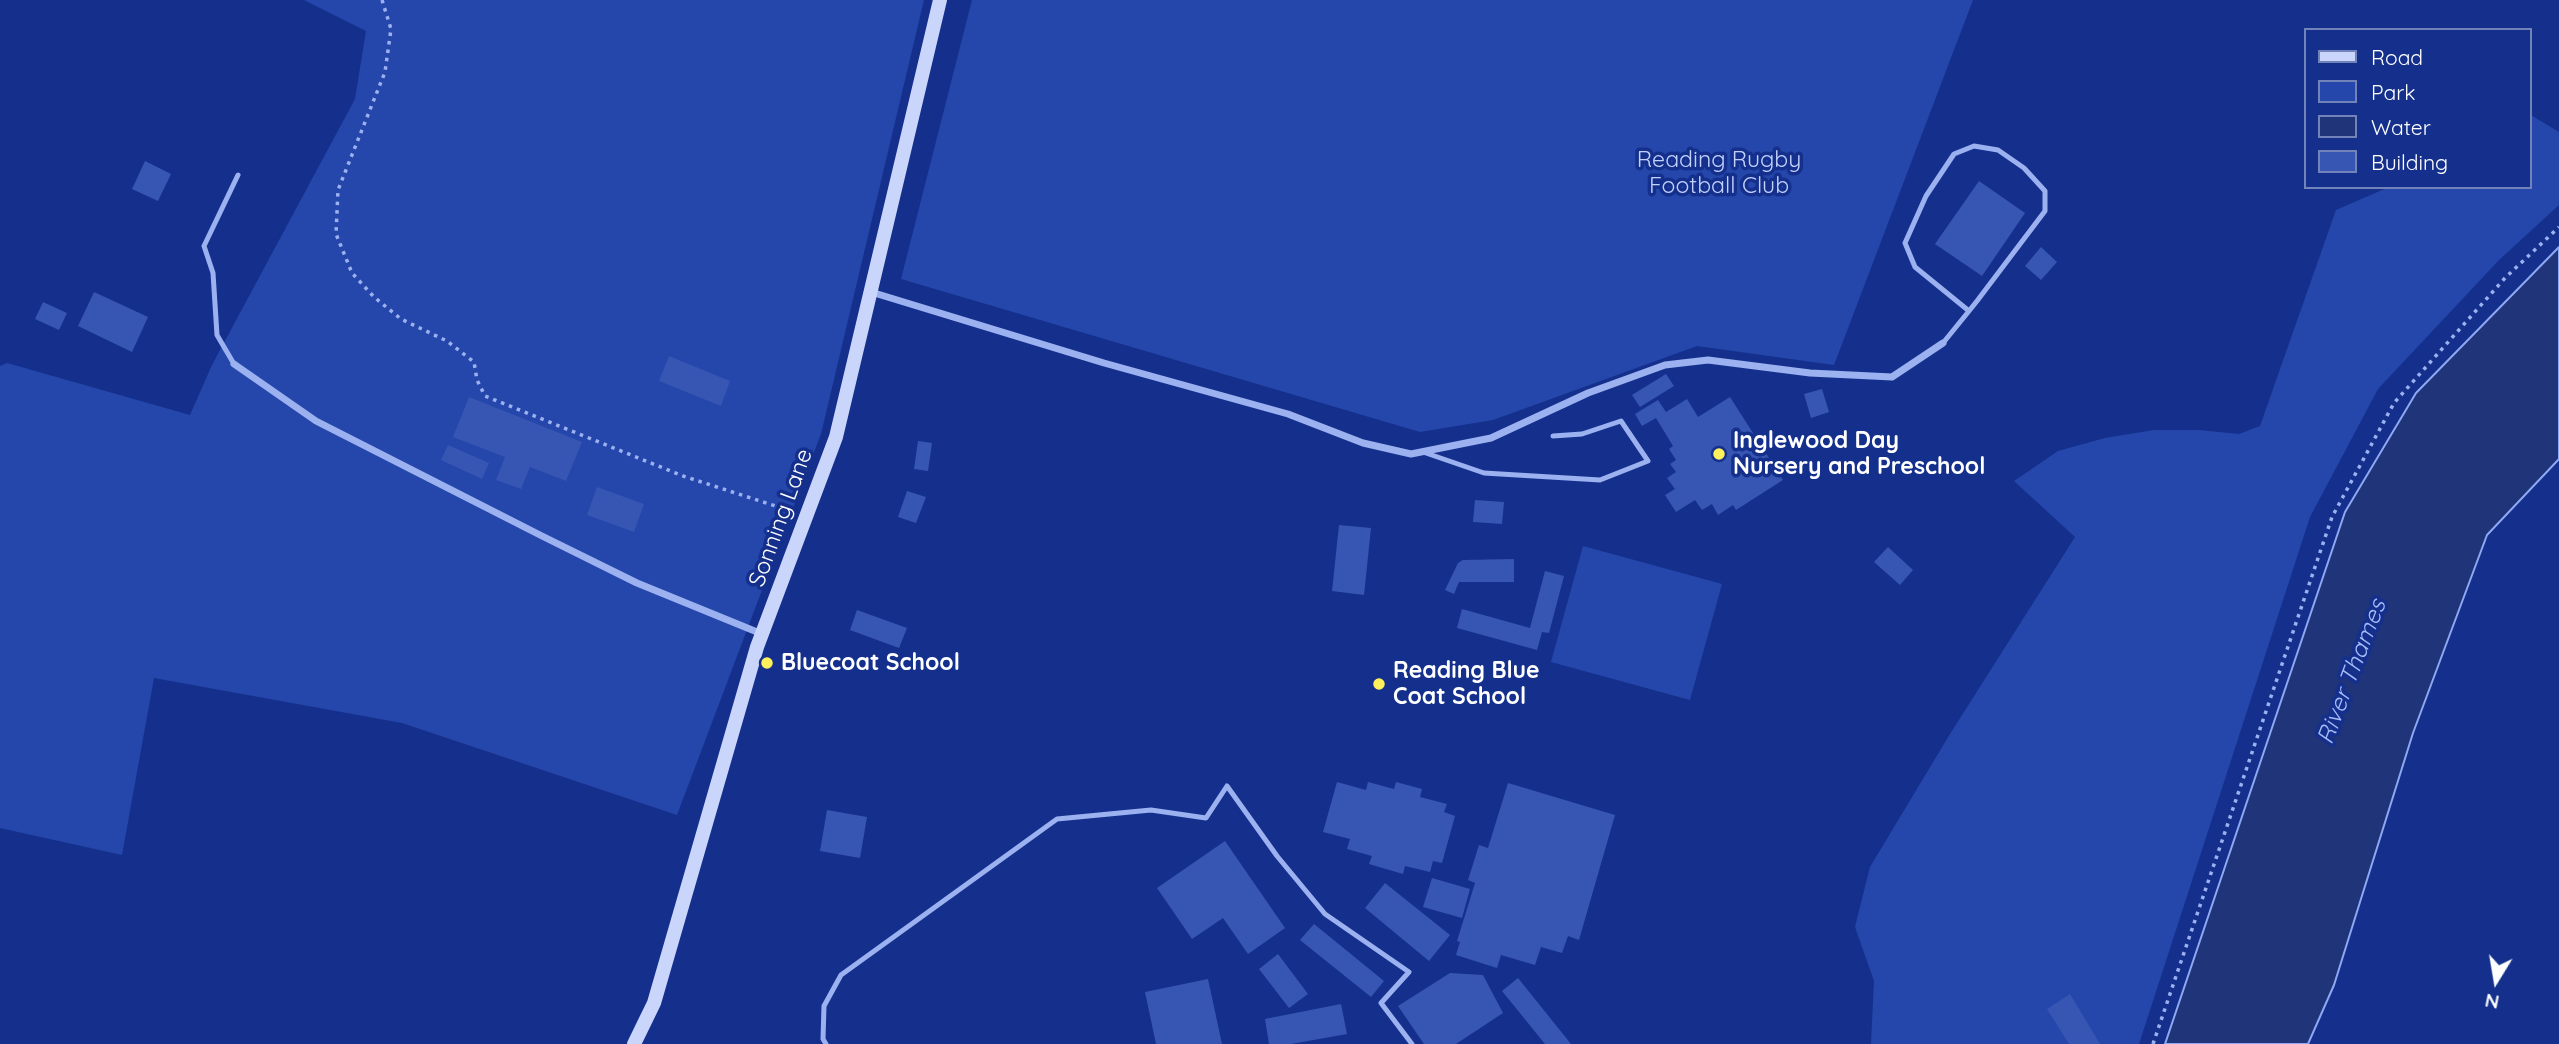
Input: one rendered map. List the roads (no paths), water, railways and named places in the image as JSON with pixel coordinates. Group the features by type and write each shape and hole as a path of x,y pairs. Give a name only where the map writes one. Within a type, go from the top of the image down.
{"main road":[{"name":"Sonning Lane","path":"634,1044 654,1003 762,634 836,437 940,0"}],"street":[{"path":"870,292 1104,363 1288,414 1363,443 1412,454 1491,438 1588,393 1665,365 1708,360 1810,373 1892,377 1943,343"},
{"path":"234,364 316,421 638,583 762,634"}],"lane":[{"path":"1943,343 1969,311 2045,211 2045,191 2024,168 1998,150 1974,146 1954,154 1926,196 1905,243 1915,267 1969,311"},
{"path":"234,364 217,335 213,273 204,246 238,175"},
{"path":"1423,452 1484,473 1600,480 1648,461 1621,422 1582,434 1553,436"},
{"path":"826,1044 823,1038 824,1006 841,975 1057,819 1151,810 1206,818 1227,786 1277,856 1325,914 1409,972 1381,1003 1412,1044"}],"water":[{"name":"River Thames","path":"2559,247 2559,459 2487,535 2413,733 2334,985 2308,1044 2165,1044 2345,512 2416,393"}],"place":[{"name":"Inglewood Day Nursery and Preschool","path":"1719,454"},
{"name":"Bluecoat School","path":"767,663"},
{"name":"Reading Blue Coat School","path":"1379,684"}],"park label":[{"name":"Reading Rugby Football Club","path":"1719,173"}]}
